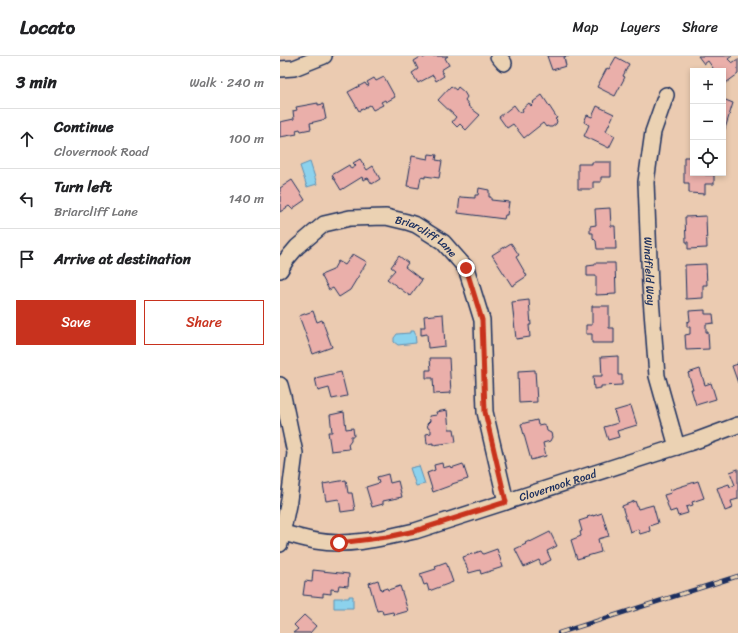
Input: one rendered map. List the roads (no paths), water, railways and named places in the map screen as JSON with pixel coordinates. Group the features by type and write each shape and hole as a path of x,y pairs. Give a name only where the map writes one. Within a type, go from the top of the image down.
{"street":[{"path":"280,69 294,68 324,56"},
{"name":"Windfield Way","path":"666,94 653,132 646,182 650,285 657,376 677,447"},
{"name":"Briarcliff Lane","path":"280,270 297,247 324,224 350,218 386,217 407,222 416,225 443,242 466,268 482,320 485,412 506,502"},
{"path":"280,385 284,396 295,453 281,536"},
{"name":"Clovernook Road","path":"281,536 339,543 363,541 415,531 677,447 738,425"}],"water":[{"path":"310,162 317,184 307,187 300,166"},
{"path":"410,331 414,331 415,333 416,343 398,345 394,342 394,338 397,334 410,333"},
{"path":"419,466 425,484 416,486 410,468"},
{"path":"349,596 353,596 353,608 334,608 334,598 349,598"}],"railway":[{"path":"559,633 738,576"}]}
